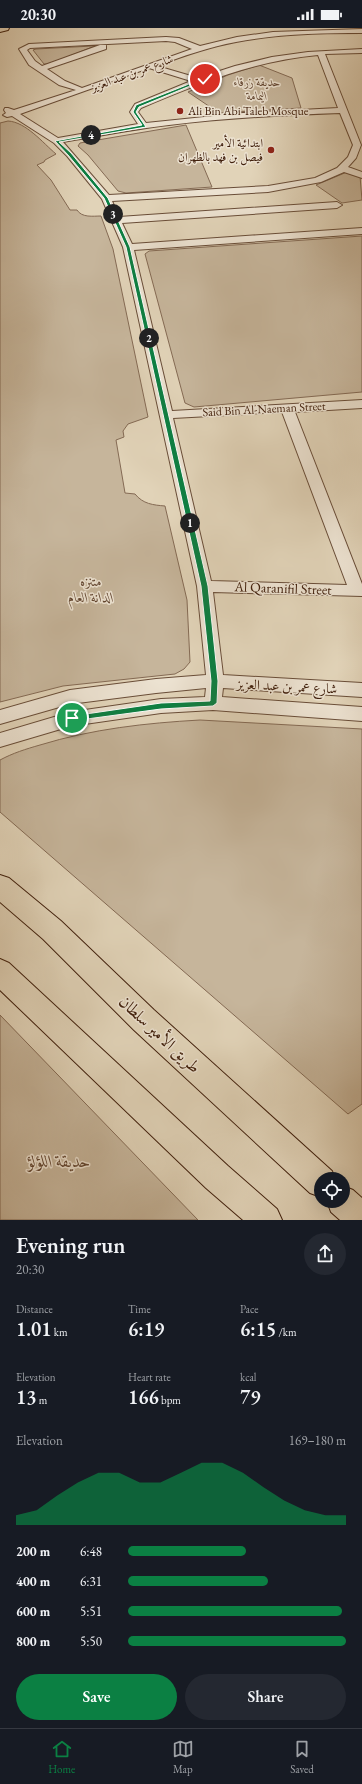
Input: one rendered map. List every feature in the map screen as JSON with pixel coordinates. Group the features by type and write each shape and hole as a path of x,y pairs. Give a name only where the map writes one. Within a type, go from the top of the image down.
{"main road":[{"path":"0,29 6,28"},
{"name":"طريق الأمير سلطان","path":"0,886 52,930 144,1020 314,1176"},
{"path":"0,972 217,1177 266,1220"},
{"path":"350,1208 362,1219"}],"street":[{"path":"5,113 196,47 251,34 311,28"},
{"name":"شارع عمر بن عبد العزيز","path":"5,113 64,98 196,47 267,36 321,31 362,30"},
{"path":"78,88 62,83 32,63 23,49 29,46 166,39 196,47"},
{"path":"41,69 120,41"},
{"path":"144,126 134,112 138,106 220,73 256,62 276,58 321,52 362,51"},
{"path":"106,198 268,189 318,180 342,168 352,158 357,145 321,52"},
{"path":"150,66 200,81"},
{"path":"57,141 144,126 256,114 343,110"},
{"path":"5,113 57,141 70,154 106,198 128,247 205,586 215,681 213,703"},
{"path":"342,168 362,174"},
{"path":"116,220 337,205"},
{"path":"128,247 362,231"},
{"name":"Said Bin Al-Naeman Street","path":"166,415 362,404"},
{"path":"287,408 360,591"},
{"name":"Al Qaranifil Street","path":"205,586 360,591"},
{"name":"شارع عمر بن عبد العزيز","path":"0,717 70,697 156,686 215,681 362,690"},
{"path":"0,740 72,718 138,709 213,703 362,714"},
{"path":"0,748 46,726"}],"green space":[{"path":"95,46 49,64 44,64 33,50 36,49"},
{"name":"حديقة زرقاء اليمامة","path":"259,65 292,78 301,108 219,113 188,92 228,75"},
{"name":"متنزه الدانة العام","path":"8,121 15,122 28,129 56,154 37,165 51,180 70,210 77,210 79,213 85,215 101,216 113,249 148,417 128,424 123,431 124,437 116,440 125,493 135,494 141,500 148,503 165,506 187,600 190,662 184,669 175,674 63,686 0,702 0,123"},
{"path":"186,125 212,187 126,193 118,191 88,155 78,146 80,143"},
{"path":"347,172 360,176 362,200 342,203 316,185"},
{"path":"362,236 362,392 194,407 185,403 145,254 149,251"},
{"path":"200,720 362,729 362,1104 348,1114 0,812 0,760 15,753 60,739 99,731 139,725"},
{"name":"حديقة اللؤلؤ","path":"0,1015 198,1220 0,1220"}],"place":[{"name":"Ali Bin Abi Taleb Mosque","path":"180,111"},
{"name":"ابتدائية الأمير فيصل بن فهد بالظهران","path":"271,150"}],"route":[{"path":"72,718 161,706 213,703 215,681 205,586 128,247 106,198 70,154 57,141 144,126 134,112 138,106 205,79"}]}
